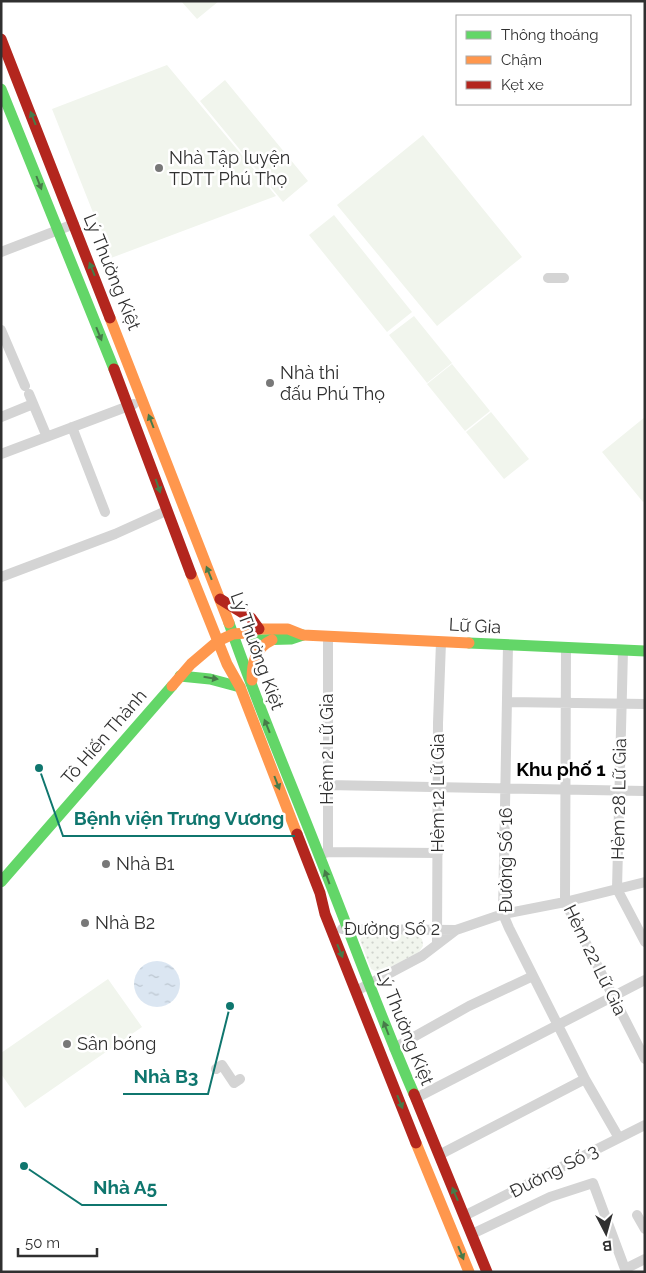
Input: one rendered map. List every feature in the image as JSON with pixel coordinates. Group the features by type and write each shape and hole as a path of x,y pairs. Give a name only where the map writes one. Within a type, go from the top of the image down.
{"main road":[{"name":"Lý Thường Kiệt","path":"1,39 220,599 254,694 324,854 347,929 368,984 487,1272"},
{"name":"Lý Thường Kiệt","path":"1,89 129,406 166,511 218,641 240,687 320,893 325,914 469,1272"},
{"path":"220,599 251,618 260,629"},
{"name":"Lữ Gia","path":"233,634 260,629 288,629 303,635 645,651"},
{"name":"Lữ Gia","path":"246,633 254,640 291,639 303,635"},
{"name":"Tô Hiến Thành","path":"1,882 180,676 200,655 218,641 233,634"},
{"path":"254,694 252,671 254,658 259,648 272,640"},
{"path":"180,676 210,677 224,680 240,687"}],"street":[{"path":"1,252 74,224"},
{"path":"548,278 564,278"},
{"path":"1,330 47,437"},
{"path":"1,417 29,395"},
{"path":"1,454 143,400"},
{"path":"72,427 105,512"},
{"path":"1,577 115,534 166,511"},
{"name":"Hẻm 2 Lữ Gia","path":"324,854 327,785 328,636"},
{"name":"Hẻm 12 Lữ Gia","path":"437,944 441,642"},
{"name":"Đường Số 16","path":"508,645 504,914 508,928 585,1079 619,1138"},
{"name":"Hẻm 22 Lữ Gia","path":"566,647 564,902 645,1059"},
{"name":"Hẻm 28 Lữ Gia","path":"623,650 617,889 645,942"},
{"path":"507,702 645,704"},
{"path":"327,785 645,792"},
{"path":"324,854 438,853"},
{"name":"Đường Số 2","path":"356,991 422,956 456,930 504,914 564,902 645,882"},
{"name":"Đường Số 2","path":"331,929 456,930"},
{"path":"394,1048 469,1006 533,976"},
{"path":"416,1098 645,980"},
{"path":"216,1069 222,1065 234,1083 240,1079"},
{"path":"438,1154 585,1079"},
{"name":"Đường Số 3","path":"464,1216 645,1126"},
{"path":"472,1234 550,1197 593,1183 626,1270 645,1259"},
{"path":"637,1215 645,1229"}],"shaded area":[{"path":"181,1 219,1 197,19"},
{"path":"167,65 276,196 111,258 52,109"},
{"path":"225,80 308,181 283,202 200,101"},
{"path":"423,135 522,257 437,326 337,205"},
{"path":"334,215 412,312 387,332 309,235"},
{"path":"414,316 452,363 427,383 389,335"},
{"path":"452,364 490,411 465,431 427,384"},
{"path":"491,412 529,459 504,479 466,432"},
{"path":"645,417 645,500 643,502 602,452"},
{"path":"363,935 417,935 422,939 423,946 419,952 379,973 371,969 360,940"},
{"path":"108,979 142,1027 25,1108 1,1074 1,1053"}],"water":[{"path":"162,961 174,967 179,975 179,993 174,1001 166,1006 152,1007 140,1001 135,993 134,979 140,967 148,962"}],"traffic: fast":[{"path":"1,89 114,369"},
{"path":"229,623 261,711 414,1094"},
{"path":"246,633 254,640 291,639 303,635"},
{"path":"469,643 645,651"},
{"path":"180,676 210,679 240,687"},
{"path":"1,882 172,686"}],"traffic: slow":[{"path":"110,318 229,623"},
{"path":"191,574 227,664 240,687 297,834"},
{"path":"172,686 191,664 218,641 233,634 259,629 288,629 303,635 469,643"},
{"path":"252,680 253,668 258,652 266,643 272,640"},
{"path":"416,1143 469,1272"}],"traffic: jam":[{"path":"1,39 110,318"},
{"path":"114,369 191,574"},
{"path":"220,599 251,618 259,629"},
{"path":"297,834 320,893 325,914 416,1143"},
{"path":"414,1094 487,1272"}],"place":[{"name":"Nhà Tập luyện TDTT Phú Thọ","path":"159,168"},
{"name":"Nhà thi đấu Phú Thọ","path":"270,383"},
{"name":"Bệnh viện Trưng Vương","path":"39,768"},
{"name":"Nhà B1","path":"106,864"},
{"name":"Nhà B2","path":"85,923"},
{"name":"Nhà B3","path":"230,1006"},
{"name":"Sân bóng","path":"67,1044"},
{"name":"Nhà A5","path":"24,1166"}],"district":[{"name":"Khu phố 1","path":"561,769"}]}
